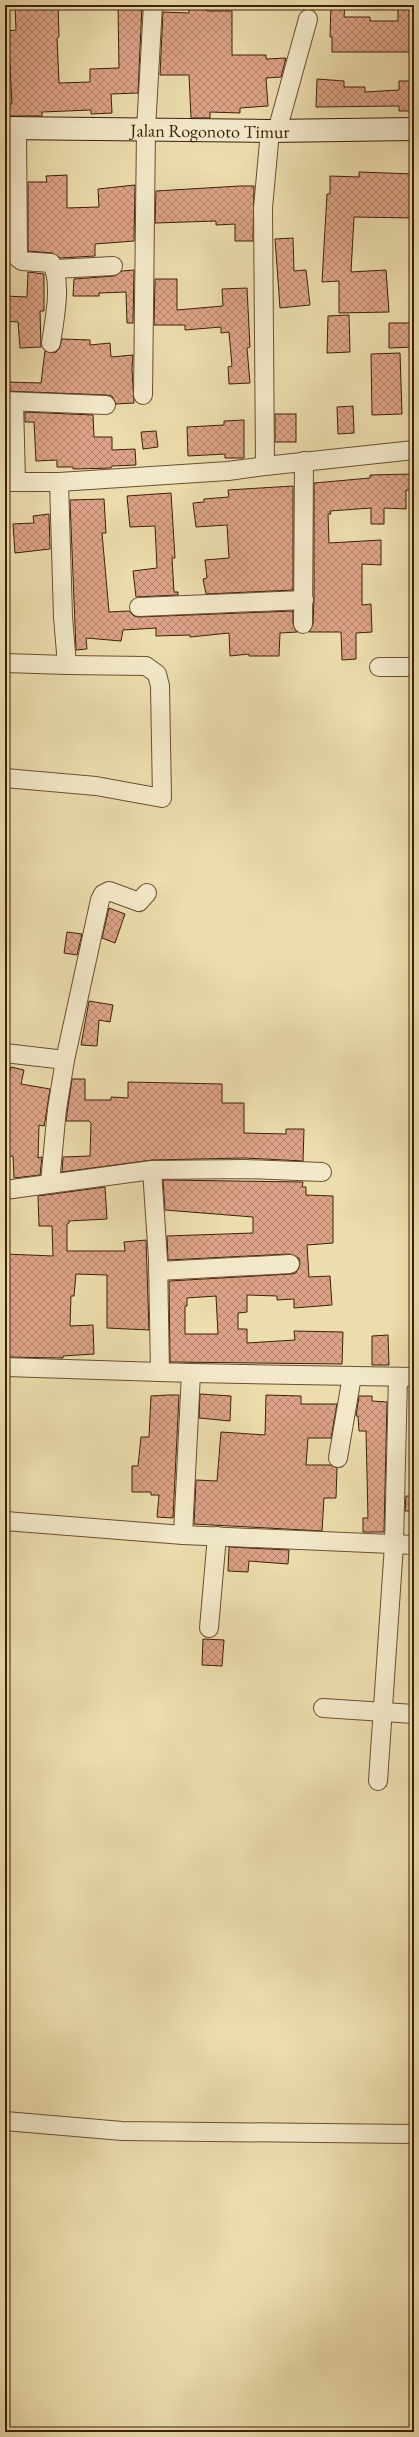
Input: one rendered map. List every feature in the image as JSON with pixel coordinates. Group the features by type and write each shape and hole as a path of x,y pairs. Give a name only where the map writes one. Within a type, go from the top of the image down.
{"street":[{"path":"143,395 146,129 153,5"},
{"path":"265,466 263,208 273,131 308,19"},
{"path":"11,128 12,263 51,263 55,268 57,297 51,343"},
{"name":"Jalan Rogonoto Timur","path":"11,128 273,131 414,129"},
{"path":"55,268 113,266"},
{"path":"106,405 10,402 11,482 59,482 228,472 304,461 414,450"},
{"path":"303,624 304,461"},
{"path":"59,482 63,617 67,665"},
{"path":"139,607 304,600"},
{"path":"5,663 146,666 157,674 160,686 162,798 96,786 5,778"},
{"path":"379,666 414,667"},
{"path":"50,1183 57,1109 65,1060 103,894 109,892 139,902 147,893"},
{"path":"5,1053 65,1060"},
{"path":"5,1190 152,1170 245,1169 322,1172"},
{"path":"152,1170 158,1271 160,1372"},
{"path":"158,1271 290,1264"},
{"path":"5,1368 191,1374 406,1377 378,1781"},
{"path":"183,1535 191,1374"},
{"path":"338,1458 352,1376"},
{"path":"5,1521 183,1535 414,1546"},
{"path":"209,1628 217,1536"},
{"path":"323,1708 414,1714"},
{"path":"5,2121 122,2131 414,2134"}],"building":[{"path":"15,5 58,5 59,37 57,38 59,83 90,82 90,69 119,68 118,5 142,5 138,93 111,94 112,113 91,114 91,110 42,112 42,116 5,116 5,104 12,104 8,31 16,30"},
{"path":"189,5 207,5 207,11 232,11 232,55 266,55 266,59 286,58 281,77 266,78 268,106 240,108 240,113 210,112 210,118 191,118 189,75 160,75 163,12 189,13"},
{"path":"331,5 345,5 344,17 370,17 370,21 398,21 398,5 414,5 414,52 332,52 332,37 330,37"},
{"path":"317,79 344,81 344,87 365,87 365,92 399,90 399,81 414,81 414,111 399,111 399,106 316,107"},
{"path":"359,172 414,174 414,218 354,217 351,272 386,270 389,312 339,313 339,281 322,282 327,194 330,194 330,176 359,177"},
{"path":"67,175 67,208 99,207 98,189 135,185 134,241 95,244 95,256 60,258 52,253 28,251 28,182 47,182 46,176"},
{"path":"5,183 7,183 7,250 5,250"},
{"path":"254,186 253,241 235,241 235,224 216,225 216,221 155,223 156,191"},
{"path":"293,238 294,271 306,270 310,305 280,308 275,239"},
{"path":"134,270 133,323 127,323 126,292 99,293 99,296 73,296 74,279 114,276 122,271"},
{"path":"28,272 44,274 44,311 40,311 41,347 20,348 18,322 5,321 5,296 27,297"},
{"path":"155,279 177,279 177,310 223,306 222,289 247,288 250,347 247,348 250,383 229,384 228,367 232,366 229,332 221,333 221,327 185,330 185,325 154,325"},
{"path":"349,315 350,352 327,353 328,316"},
{"path":"389,323 414,323 414,347 389,348"},
{"path":"62,339 90,340 90,345 110,343 111,357 133,355 132,369 134,403 116,404 112,396 106,395 5,391 5,382 41,383 45,351 55,353 59,349"},
{"path":"400,353 402,414 372,415 371,354"},
{"path":"353,406 354,433 338,434 337,407"},
{"path":"25,412 93,415 94,437 112,437 112,450 135,449 136,465 112,466 111,468 73,469 73,467 57,467 57,460 36,461 34,422 25,422"},
{"path":"275,414 296,414 296,442 275,442"},
{"path":"244,420 244,458 225,458 225,454 188,456 187,427 224,425 224,421"},
{"path":"156,431 158,447 143,449 141,432"},
{"path":"414,474 414,490 406,490 406,509 384,508 384,524 371,524 371,508 330,511 331,514 328,514 329,543 381,540 381,565 362,564 362,605 371,604 372,632 356,633 356,659 342,660 341,632 309,632 313,624 314,600 314,483 370,478 370,475"},
{"path":"293,486 293,590 206,594 203,579 207,578 205,560 229,558 227,525 196,527 193,503 204,502 204,499 229,497 228,490"},
{"path":"171,493 175,558 172,558 174,592 178,592 178,595 136,597 133,571 157,568 155,526 130,527 127,496"},
{"path":"104,499 106,533 102,533 109,612 129,611 134,616 139,617 293,611 293,624 297,632 280,633 279,656 249,656 249,654 230,656 229,633 190,637 190,635 156,636 156,628 123,630 121,641 86,638 87,649 76,650 70,500"},
{"path":"49,514 50,549 15,553 13,524 34,523 33,516"},
{"path":"109,908 125,914 115,943 102,938"},
{"path":"67,932 82,934 77,955 64,953"},
{"path":"89,1001 113,1005 110,1022 99,1020 97,1046 81,1045"},
{"path":"11,1067 24,1070 21,1084 50,1089 44,1126 39,1125 38,1158 42,1157 40,1175 14,1178 13,1156 5,1157 5,1085 7,1085"},
{"path":"72,1079 85,1079 85,1100 111,1100 111,1097 128,1098 128,1082 222,1084 222,1103 244,1103 244,1133 286,1134 286,1129 304,1129 303,1161 245,1158 152,1160 62,1172 63,1157 90,1156 91,1123 89,1121 66,1121"},
{"path":"163,1180 303,1182 302,1187 306,1187 306,1195 333,1196 333,1243 307,1245 309,1277 330,1276 332,1305 294,1308 294,1299 277,1300 277,1296 247,1295 247,1312 238,1313 238,1329 247,1329 247,1343 295,1340 294,1331 343,1332 342,1364 170,1362 169,1281 291,1274 296,1273 300,1264 299,1258 289,1254 168,1260 167,1236 253,1233 253,1217 165,1210","holes":["216,1296 218,1334 185,1334 185,1306 187,1306 187,1298"]},
{"path":"105,1187 107,1219 69,1221 67,1224 67,1251 125,1251 124,1242 146,1240 149,1330 107,1328 107,1275 76,1274 74,1296 71,1296 70,1326 93,1325 94,1354 63,1356 63,1358 5,1357 5,1254 53,1256 52,1226 39,1226 38,1196"},
{"path":"388,1335 389,1365 372,1365 372,1336"},
{"path":"200,1394 231,1396 230,1421 199,1418"},
{"path":"179,1395 173,1518 157,1517 159,1495 151,1495 151,1492 132,1492 132,1466 138,1466 141,1437 149,1437 151,1396"},
{"path":"266,1395 301,1396 301,1404 337,1404 331,1438 308,1438 306,1465 331,1465 337,1468 336,1498 324,1498 322,1531 194,1524 196,1480 217,1481 221,1432 265,1435"},
{"path":"359,1396 372,1396 372,1401 387,1402 384,1532 363,1532 363,1518 368,1518 366,1431 359,1431 358,1416 356,1416"},
{"path":"406,1496 414,1496 414,1511 405,1511"},
{"path":"229,1547 289,1550 288,1564 249,1561 248,1572 228,1571"},
{"path":"203,1639 224,1640 222,1666 202,1665"}]}
